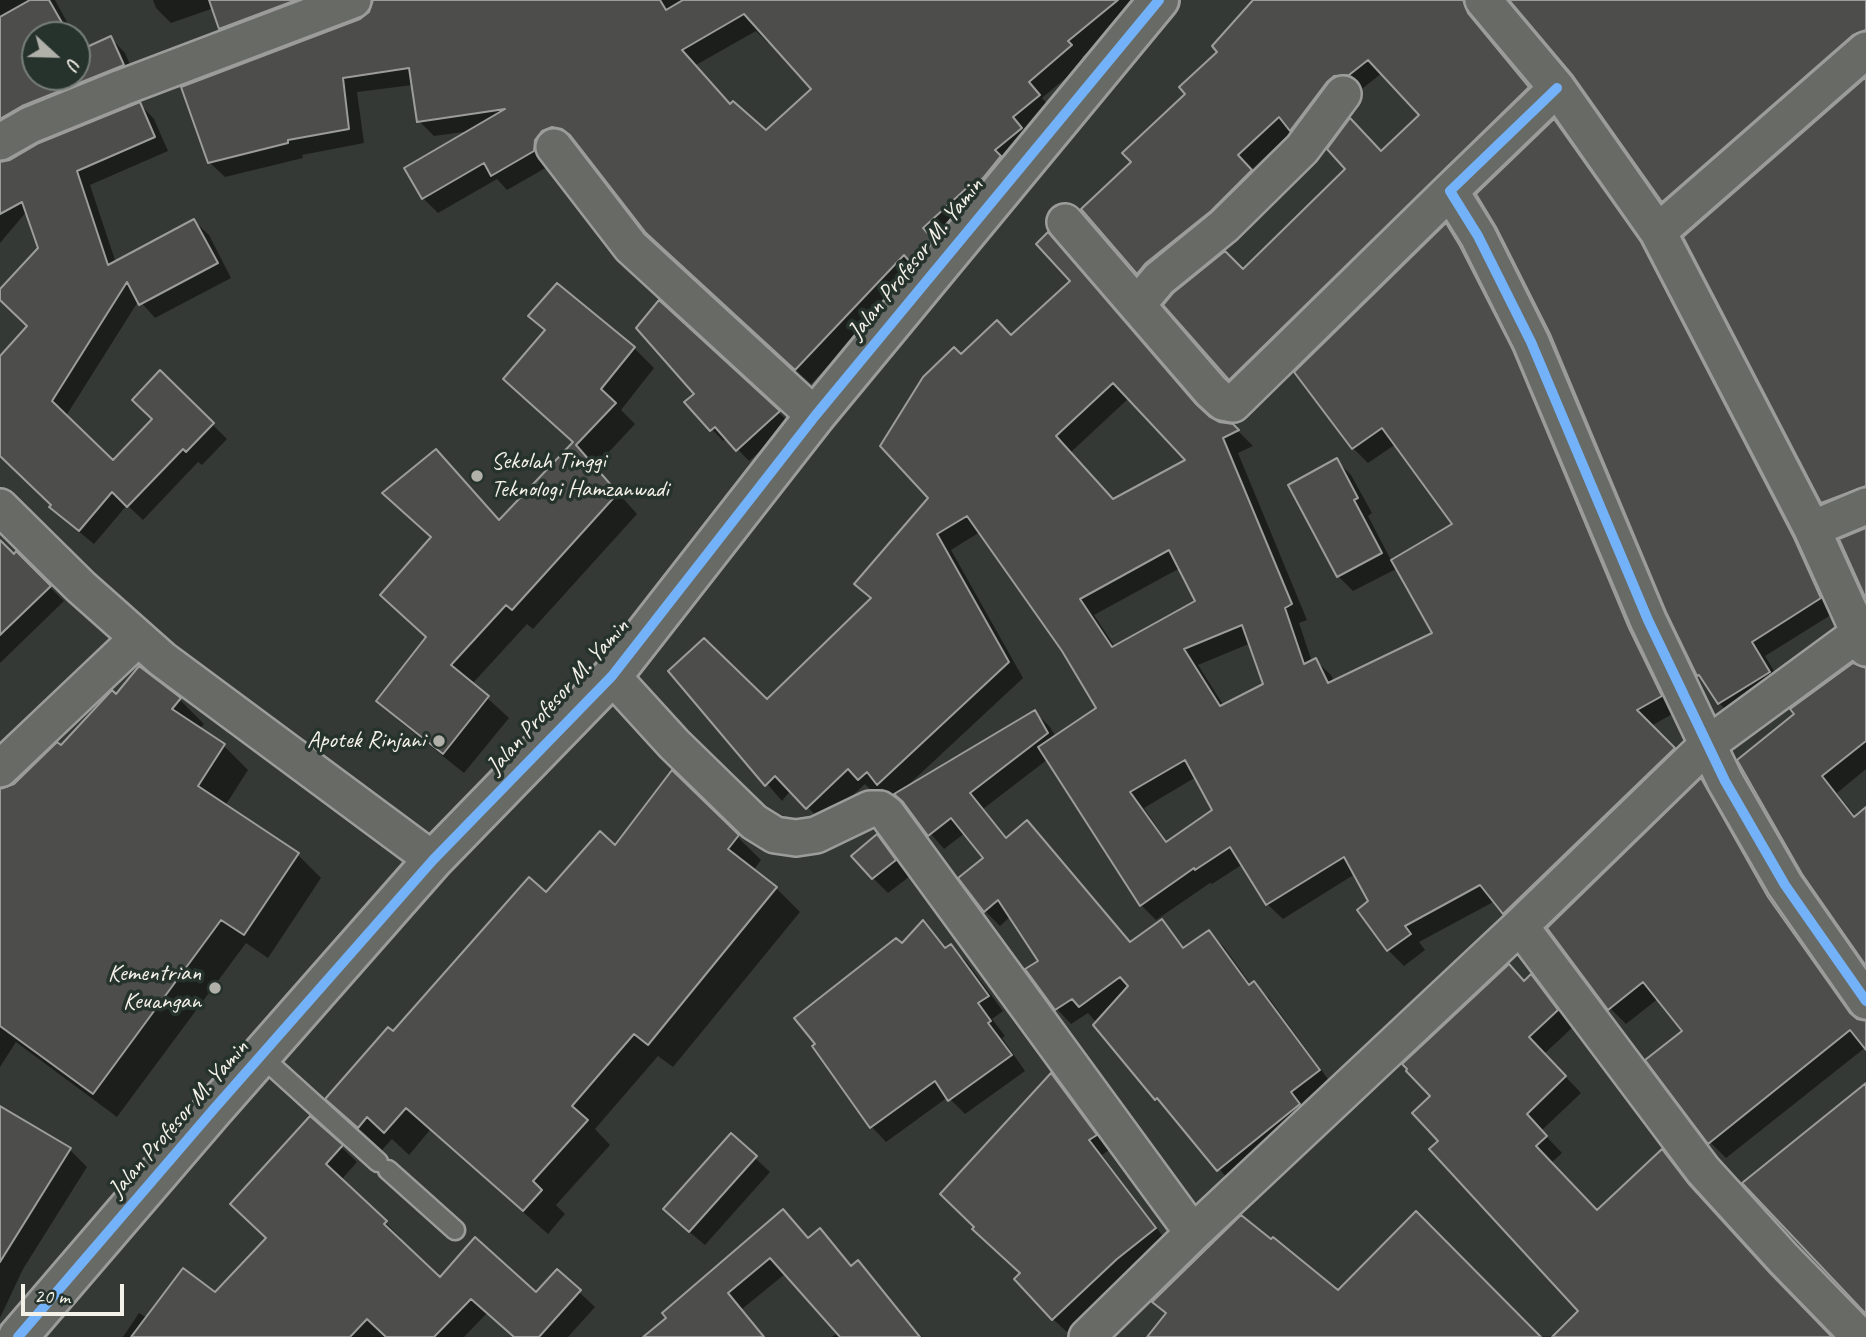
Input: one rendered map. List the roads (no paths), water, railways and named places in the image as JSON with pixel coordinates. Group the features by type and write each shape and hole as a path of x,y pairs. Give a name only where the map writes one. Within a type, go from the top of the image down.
{"main road":[{"name":"Jalan Profesor M. Yamin","path":"18,1337 433,860 612,676 815,416 1159,0"}],"street":[{"path":"0,142 30,125 121,88 353,0"},
{"path":"1087,1337 1707,745 1862,641 1812,529 1658,232 1557,88 1483,0"},
{"path":"1658,232 1866,51"},
{"path":"1065,222 1210,391 1223,402 1233,404 1557,88"},
{"path":"1137,306 1158,279 1224,226 1302,149 1343,94"},
{"path":"554,147 631,247 815,416"},
{"path":"1450,191 1478,236 1531,342 1648,620 1731,793 1785,885 1866,1001"},
{"path":"1812,529 1866,506"},
{"path":"0,508 137,639 206,694 433,860"},
{"path":"0,769 137,639"},
{"path":"612,676 674,744 754,822 775,835 796,838 816,835 870,809 880,809 887,814 1193,1233"},
{"path":"1520,926 1703,1170 1860,1337"}],"lane":[{"path":"261,1056 454,1230"}],"place":[{"name":"Sekolah Tinggi Teknologi Hamzanwadi","path":"477,476"},
{"name":"Apotek Rinjani","path":"439,741"},
{"name":"Kementrian Keuangan","path":"215,988"}]}
